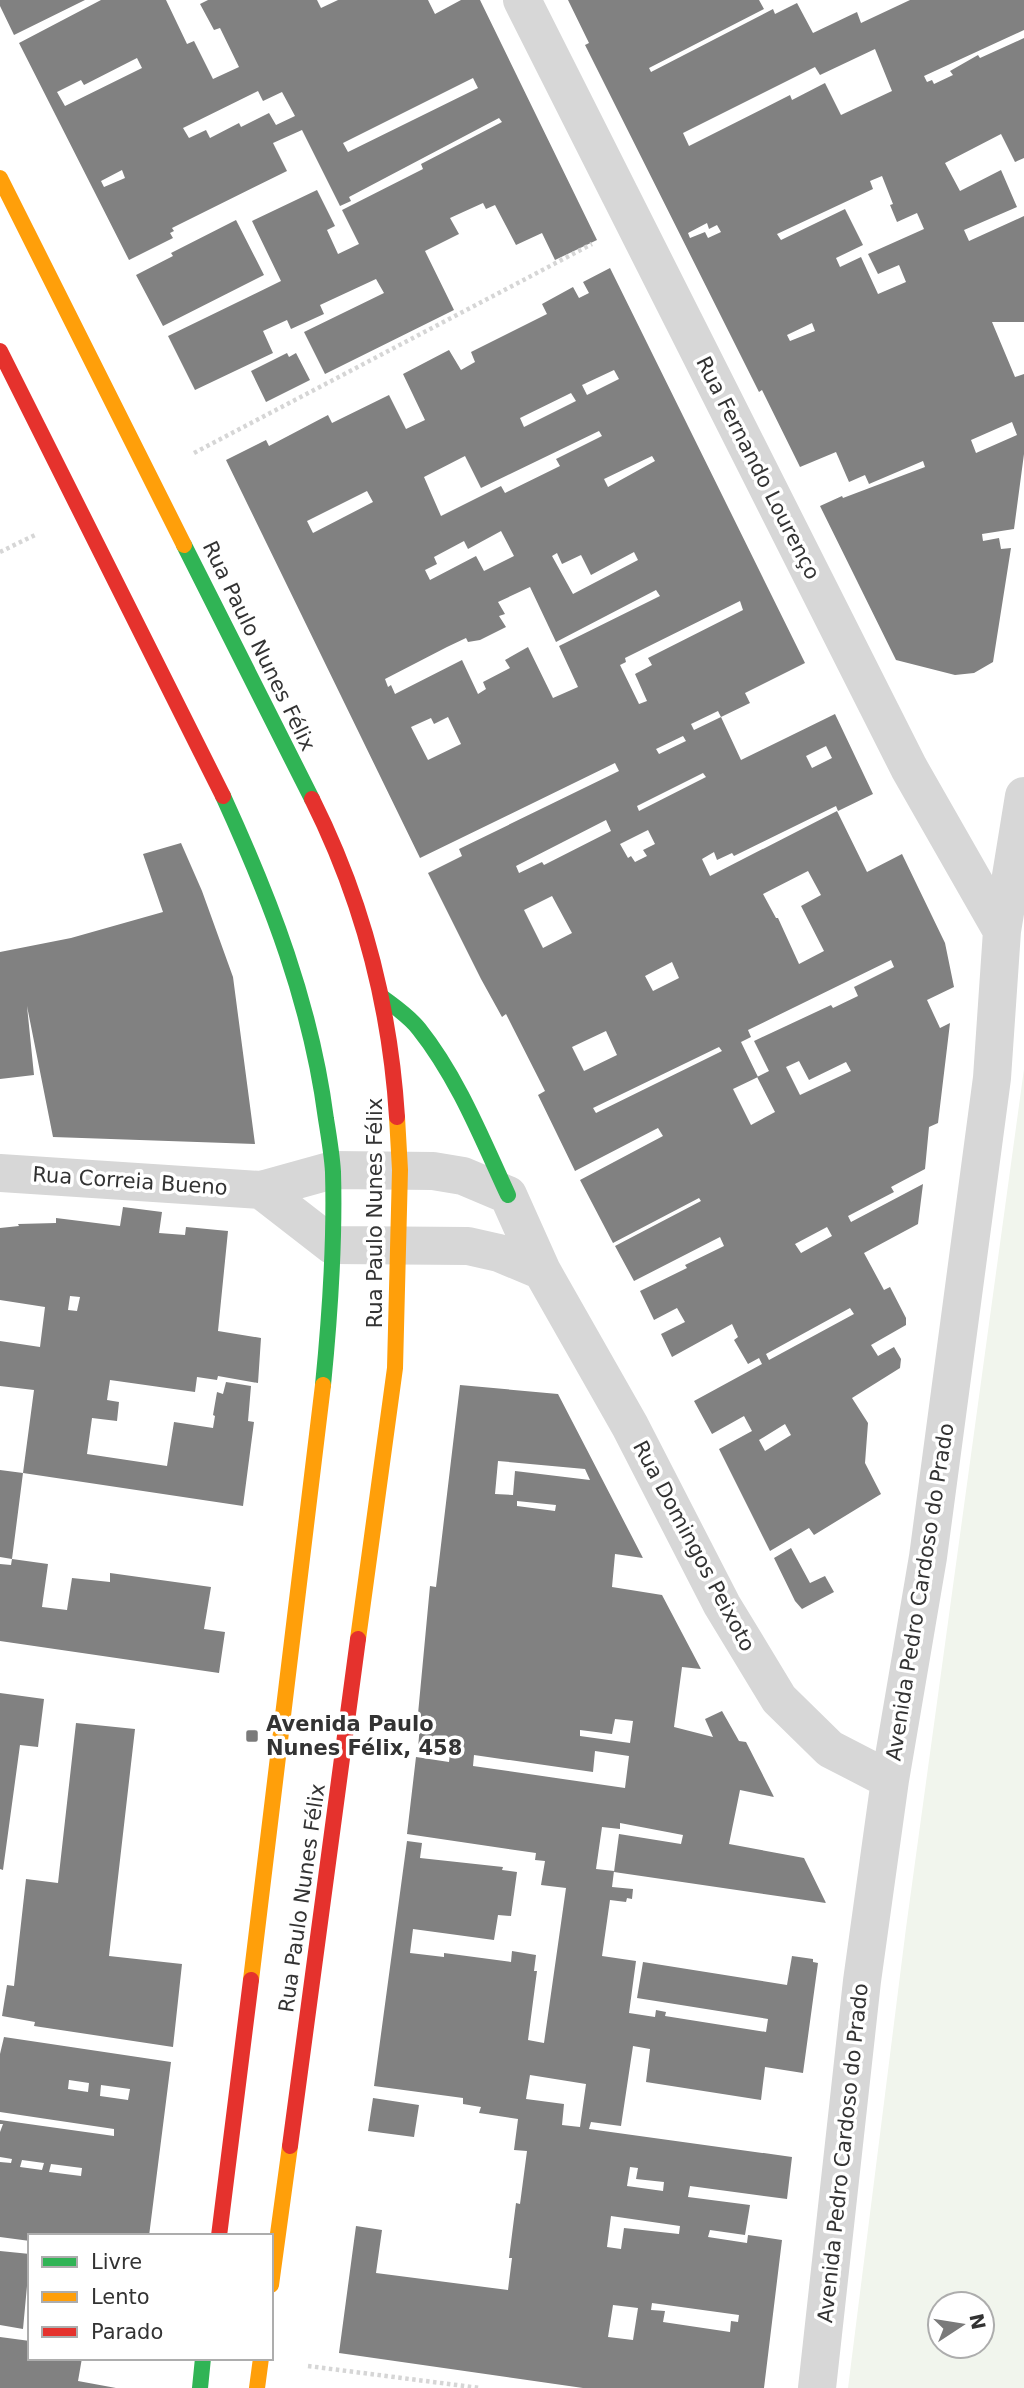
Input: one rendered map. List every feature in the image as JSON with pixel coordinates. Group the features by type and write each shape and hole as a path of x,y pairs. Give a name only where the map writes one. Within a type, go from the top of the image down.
{"main road":[{"name":"Rua Paulo Nunes Félix","path":"0,178 326,827 369,944 382,997 395,1086 400,1170 395,1368 273,2270"},
{"name":"Rua Paulo Nunes Félix","path":"0,352 218,785 260,878 296,977 321,1080 332,1170 332,1245 324,1372 219,2234"},
{"path":"382,997 418,1028 470,1111 508,1195"},
{"path":"200,2388 203,2360"},
{"path":"257,2388 261,2360"}],"street":[{"name":"Rua Fernando Lourenço","path":"522,0 909,768 1002,931"},
{"name":"Avenida Pedro Cardoso do Prado","path":"817,2388 862,1981 890,1780 928,1557 990,1091 1002,931 1024,796"},
{"path":"332,1170 433,1171 463,1176 508,1195"},
{"name":"Rua Correia Bueno","path":"0,1173 261,1190 332,1170"},
{"path":"261,1190 332,1245 399,1244 486,1248 542,1271"},
{"name":"Rua Domingos Peixoto","path":"508,1195 542,1271 630,1426 722,1605 779,1699 830,1749 890,1780"}],"path":[{"path":"151,476 633,222"},
{"path":"261,2360 480,2388"}],"shaded area":[{"path":"1024,1069 1024,2388 848,2388 906,1928"}],"building":[{"path":"0,0 85,0 14,35 0,6"},
{"path":"101,0 166,0 187,44 194,41 213,79 239,67 220,28 214,30 200,4 208,0 317,0 321,8 338,0 428,0 435,14 461,0 480,0 597,240 555,260 542,233 516,245 495,205 486,209 483,203 450,218 459,234 425,251 454,310 325,374 304,332 384,293 376,279 320,305 324,314 291,329 287,320 263,331 273,353 195,390 168,336 281,281 252,221 317,190 335,226 327,230 338,254 359,244 342,210 423,169 421,164 502,122 499,118 349,197 351,201 340,206 302,130 273,143 287,171 172,228 174,231 170,233 173,238 129,260 19,43","holes":["137,58 142,68 65,106 57,92 81,80 84,85","473,78 478,88 348,152 343,143","258,91 263,101 282,92 295,116 276,125 269,113 241,127 239,123 210,138 206,130 189,138 183,128","122,170 125,178 104,187 101,181"]},
{"path":"568,0 759,0 764,9 649,68 651,72 773,9 775,14 797,3 813,33 857,12 861,23 910,0 1024,0 1024,30 924,76 927,82 932,80 934,84 953,75 950,71 978,55 980,58 1024,38 1024,158 1015,162 1001,134 945,163 960,191 1001,170 1017,207 964,230 969,241 1024,216 1024,322 992,322 1015,377 1024,374 1024,454 1014,529 982,534 983,541 999,538 1001,549 1011,548 993,662 974,673 955,675 896,660 820,506 925,467 923,461 869,484 865,475 849,482 836,452 800,467 762,390 759,392 585,45 589,43","holes":["875,49 892,91 841,115 825,83 792,100 790,95 689,146 683,133 815,67 820,75","882,176 897,222 917,213 924,229 868,254 878,274 899,265 906,282 878,294 861,257 840,267 836,258 863,245 845,209 781,240 777,234 873,189 870,181","707,223 709,229 717,225 721,232 708,238 705,232 690,238 688,233","812,323 815,331 790,341 787,335","1012,422 1017,435 976,453 971,440"]},
{"path":"236,220 264,275 163,326 136,275 173,256 171,253"},
{"path":"610,268 805,663 745,693 750,703 721,717 741,760 835,714 873,794 838,811 836,806 734,856 732,853 717,860 714,852 702,859 710,876 837,811 867,872 902,854 945,943 954,987 927,1000 940,1028 950,1023 938,1123 929,1127 925,1169 891,1187 894,1192 848,1216 851,1222 923,1184 918,1224 864,1253 884,1290 890,1287 906,1318 906,1325 871,1345 878,1356 894,1347 901,1359 900,1368 852,1398 868,1423 865,1463 881,1494 814,1535 809,1528 770,1551 719,1449 752,1431 744,1416 712,1434 694,1401 762,1364 759,1358 748,1364 734,1340 738,1337 732,1324 672,1357 661,1334 685,1322 677,1308 654,1320 640,1291 724,1246 720,1237 634,1281 615,1246 701,1201 699,1198 613,1243 580,1180 663,1136 658,1128 575,1171 538,1095 545,1091 506,1014 502,1017 481,979 428,873 462,856 459,849 619,771 615,763 420,858 226,460 266,440 269,446 328,415 332,423 389,395 406,429 425,420 403,374 449,350 461,370 475,362 471,352 547,314 542,304 573,287 579,298 589,293 583,282","holes":["614,370 619,379 587,395 582,385","571,393 576,401 524,427 520,418","599,431 602,436 556,459 560,466 505,493 501,486 441,516 424,477 465,456 481,488","652,456 655,461 608,487 604,479","367,491 373,502 313,533 307,521","501,531 514,556 484,571 476,556 430,580 425,570 437,564 434,557 464,541 468,549","634,552 638,560 573,594 552,556 557,553 562,564 581,555 591,575","530,587 556,642 656,590 660,596 559,646 578,687 553,698 528,647 505,660 510,668 483,682 486,689 478,694 462,660 395,694 391,685 388,687 385,679 447,647 466,638 468,642 480,640 506,627 499,616 505,614 498,602","740,601 743,610 648,658 652,665 635,674 647,701 639,704 620,665 626,662 625,658","718,711 721,717 694,730 691,724","448,717 461,744 428,760 411,727 431,718 434,724","683,736 686,741 659,754 656,749","826,746 832,758 812,768 806,756","703,773 706,777 639,811 637,806","606,820 611,831 544,865 542,862 519,873 516,866","648,830 655,844 643,850 647,856 635,862 631,856 628,858 620,844","808,871 821,895 801,906 824,951 799,964 778,918 763,894","552,896 572,933 543,948 524,910","891,960 894,967 854,987 858,996 833,1008 831,1005 754,1041 769,1071 758,1077 741,1042 751,1037 748,1030","672,962 679,978 653,991 645,976","606,1031 617,1055 584,1071 572,1047","719,1047 722,1051 596,1113 593,1108","799,1061 809,1080 846,1062 851,1071 800,1095 786,1067","757,1077 775,1112 751,1125 733,1089","827,1227 832,1236 801,1253 795,1244","850,1308 854,1314 769,1360 766,1354","785,1424 791,1435 765,1451 759,1440"]},
{"path":"287,353 289,357 296,353 310,380 266,402 251,371"},
{"path":"181,843 202,891 233,977 255,1144 53,1137 27,1006 34,1075 0,1079 0,952 71,938 163,912 143,854"},
{"path":"123,1207 162,1212 159,1233 185,1235 186,1227 228,1231 218,1331 261,1338 258,1383 218,1376 217,1380 197,1377 195,1392 110,1380 107,1400 119,1402 117,1421 92,1418 87,1454 167,1466 174,1422 213,1428 217,1392 223,1394 226,1382 251,1386 248,1421 254,1422 243,1506 23,1473 34,1390 0,1386 0,1341 40,1347 45,1307 0,1300 0,1228 19,1226 18,1224 56,1223 56,1218 120,1226","holes":["70,1296 80,1297 77,1311 68,1310"]},
{"path":"460,1385 558,1394 643,1558 615,1554 612,1587 662,1595 701,1669 682,1667 674,1727 713,1737 705,1719 722,1711 739,1741 746,1742 774,1797 740,1790 729,1844 804,1858 826,1903 614,1872 619,1834 681,1844 683,1835 620,1823 620,1829 602,1827 596,1869 614,1871 612,1887 633,1889 632,1899 627,1898 626,1902 610,1900 602,1956 636,1961 629,2013 655,2017 656,2010 666,2012 665,2016 766,2032 768,2019 637,1998 643,1962 787,1985 792,1956 813,1959 813,1962 818,1963 803,2073 765,2067 761,2100 646,2082 650,2049 633,2046 621,2126 591,2122 589,2129 792,2157 787,2199 690,2186 688,2197 750,2205 745,2235 710,2230 708,2237 747,2243 748,2235 782,2240 764,2388 583,2388 339,2353 356,2226 382,2230 376,2273 508,2290 516,2203 520,2204 527,2151 514,2150 518,2119 479,2113 481,2107 463,2104 463,2098 374,2086 407,1841 422,1843 420,1858 503,1867 502,1870 517,1872 511,1916 498,1915 494,1940 413,1929 410,1953 444,1957 444,1953 511,1962 512,1951 536,1955 534,1971 537,1971 528,2040 544,2043 566,1888 541,1885 545,1861 535,1860 536,1853 407,1834 416,1757 449,1762 450,1753 418,1748 421,1714 418,1714 430,1586 436,1587","holes":["498,1461 585,1469 590,1480 515,1471 513,1495 495,1494","517,1501 556,1505 555,1511 517,1506","615,1719 633,1721 630,1743 580,1736 580,1730 612,1734","595,1751 629,1756 625,1788 473,1766 474,1755 593,1772","530,2075 586,2084 580,2127 562,2125 564,2104 526,2099","630,2167 638,2168 636,2179 664,2182 663,2191 627,2186","611,2216 680,2226 679,2234 624,2228 621,2249 607,2247","652,2303 739,2315 738,2322 731,2321 730,2332 663,2322 665,2311 651,2310","613,2305 638,2308 633,2340 608,2337"]},
{"path":"0,1470 23,1473 12,1559 0,1557"},
{"path":"791,1548 810,1583 825,1576 834,1592 802,1609 795,1601 774,1558"},
{"path":"12,1559 48,1564 42,1607 67,1610 72,1578 110,1582 110,1573 211,1587 204,1629 225,1632 219,1673 0,1641 0,1564 11,1565"},
{"path":"0,1693 44,1699 38,1747 20,1745 3,1870 0,1869"},
{"path":"76,1723 135,1729 109,1956 182,1964 173,2047 34,2026 35,2022 2,2016 7,1985 14,1986 26,1879 58,1883"},
{"path":"4,2037 171,2062 149,2234 28,2234 28,2241 0,2237 0,2162 11,2163 12,2159 0,2157 0,2132 3,2124 0,2124 0,2120 114,2136 114,2129 0,2112 0,2054","holes":["69,2080 89,2083 88,2092 68,2089","101,2085 130,2089 128,2100 100,2096","22,2160 44,2163 42,2170 20,2167","51,2164 82,2168 81,2176 49,2172"]},
{"path":"373,2098 419,2105 414,2137 368,2131"},
{"path":"0,2251 28,2254 23,2329 0,2325"},
{"path":"0,2337 28,2341 28,2360 82,2360 78,2381 116,2388 0,2388"}],"traffic: fast":[{"path":"184,545 312,799"},
{"path":"223,796 287,954 319,1076 333,1172 331,1278 323,1385"},
{"path":"382,997 415,1024 446,1068 508,1195"},
{"path":"200,2388 203,2360"}],"traffic: slow":[{"path":"0,178 184,545"},
{"path":"358,1639 395,1368 400,1170 397,1117"},
{"path":"251,1980 323,1385"},
{"path":"273,2270 290,2146"},
{"path":"257,2388 261,2360"}],"traffic: jam":[{"path":"0,351 223,796"},
{"path":"312,799 345,874 370,953 388,1034 397,1117"},
{"path":"290,2146 358,1639"},
{"path":"219,2234 251,1980"}],"place":[{"name":"Avenida Paulo Nunes Félix, 458","path":"252,1736"}]}
